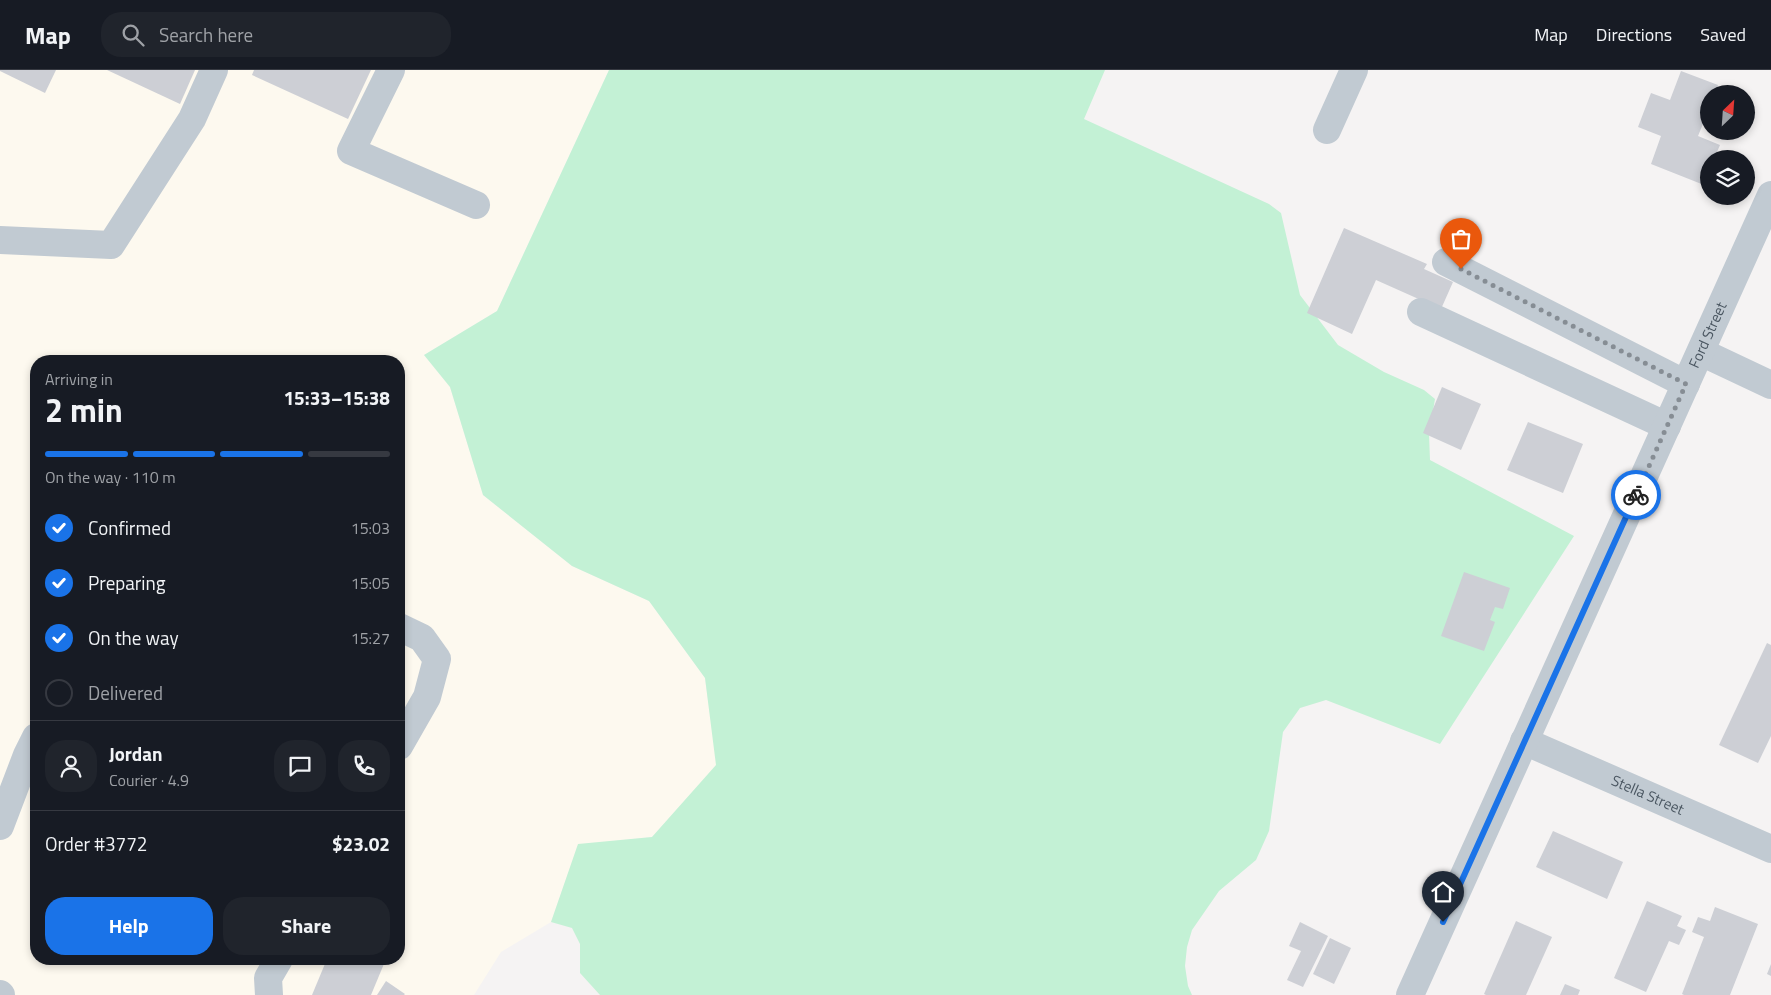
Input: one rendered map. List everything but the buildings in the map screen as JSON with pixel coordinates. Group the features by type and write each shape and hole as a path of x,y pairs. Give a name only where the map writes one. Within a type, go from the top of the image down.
{"street":[{"path":"0,240 112,245 192,119 214,70"},
{"path":"391,70 352,151 476,205"},
{"path":"1327,130 1354,70"},
{"name":"Ford Street","path":"1410,995 1771,195"},
{"path":"1446,262 1686,384"},
{"path":"1421,312 1667,426"},
{"path":"1700,352 1771,385"},
{"path":"405,630 422,638 437,659 427,697 405,736"},
{"name":"Stella Street","path":"1524,741 1771,849"},
{"path":"0,826 30,749"},
{"path":"269,995 268,978 276,965"}],"shaded area":[{"path":"0,70 609,70 497,311 424,355 450,387 483,495 572,566 649,601 705,678 717,765 652,837 578,845 551,922 501,952 474,995 0,995"}],"green space":[{"path":"609,70 1105,70 1084,119 1269,204 1281,213 1300,295 1338,345 1384,372 1424,390 1435,399 1429,434 1430,460 1574,536 1440,744 1326,700 1300,708 1283,732 1269,831 1256,860 1219,891 1192,930 1187,947 1185,966 1188,986 1192,995 600,995 580,973 580,944 572,928 551,922 578,844 652,837 716,765 705,678 649,601 572,566 483,495 450,387 424,355 497,311"}],"way so far":[{"path":"1461,269 1686,384 1636,495"}],"route":[{"path":"1443,922 1636,495"}]}
